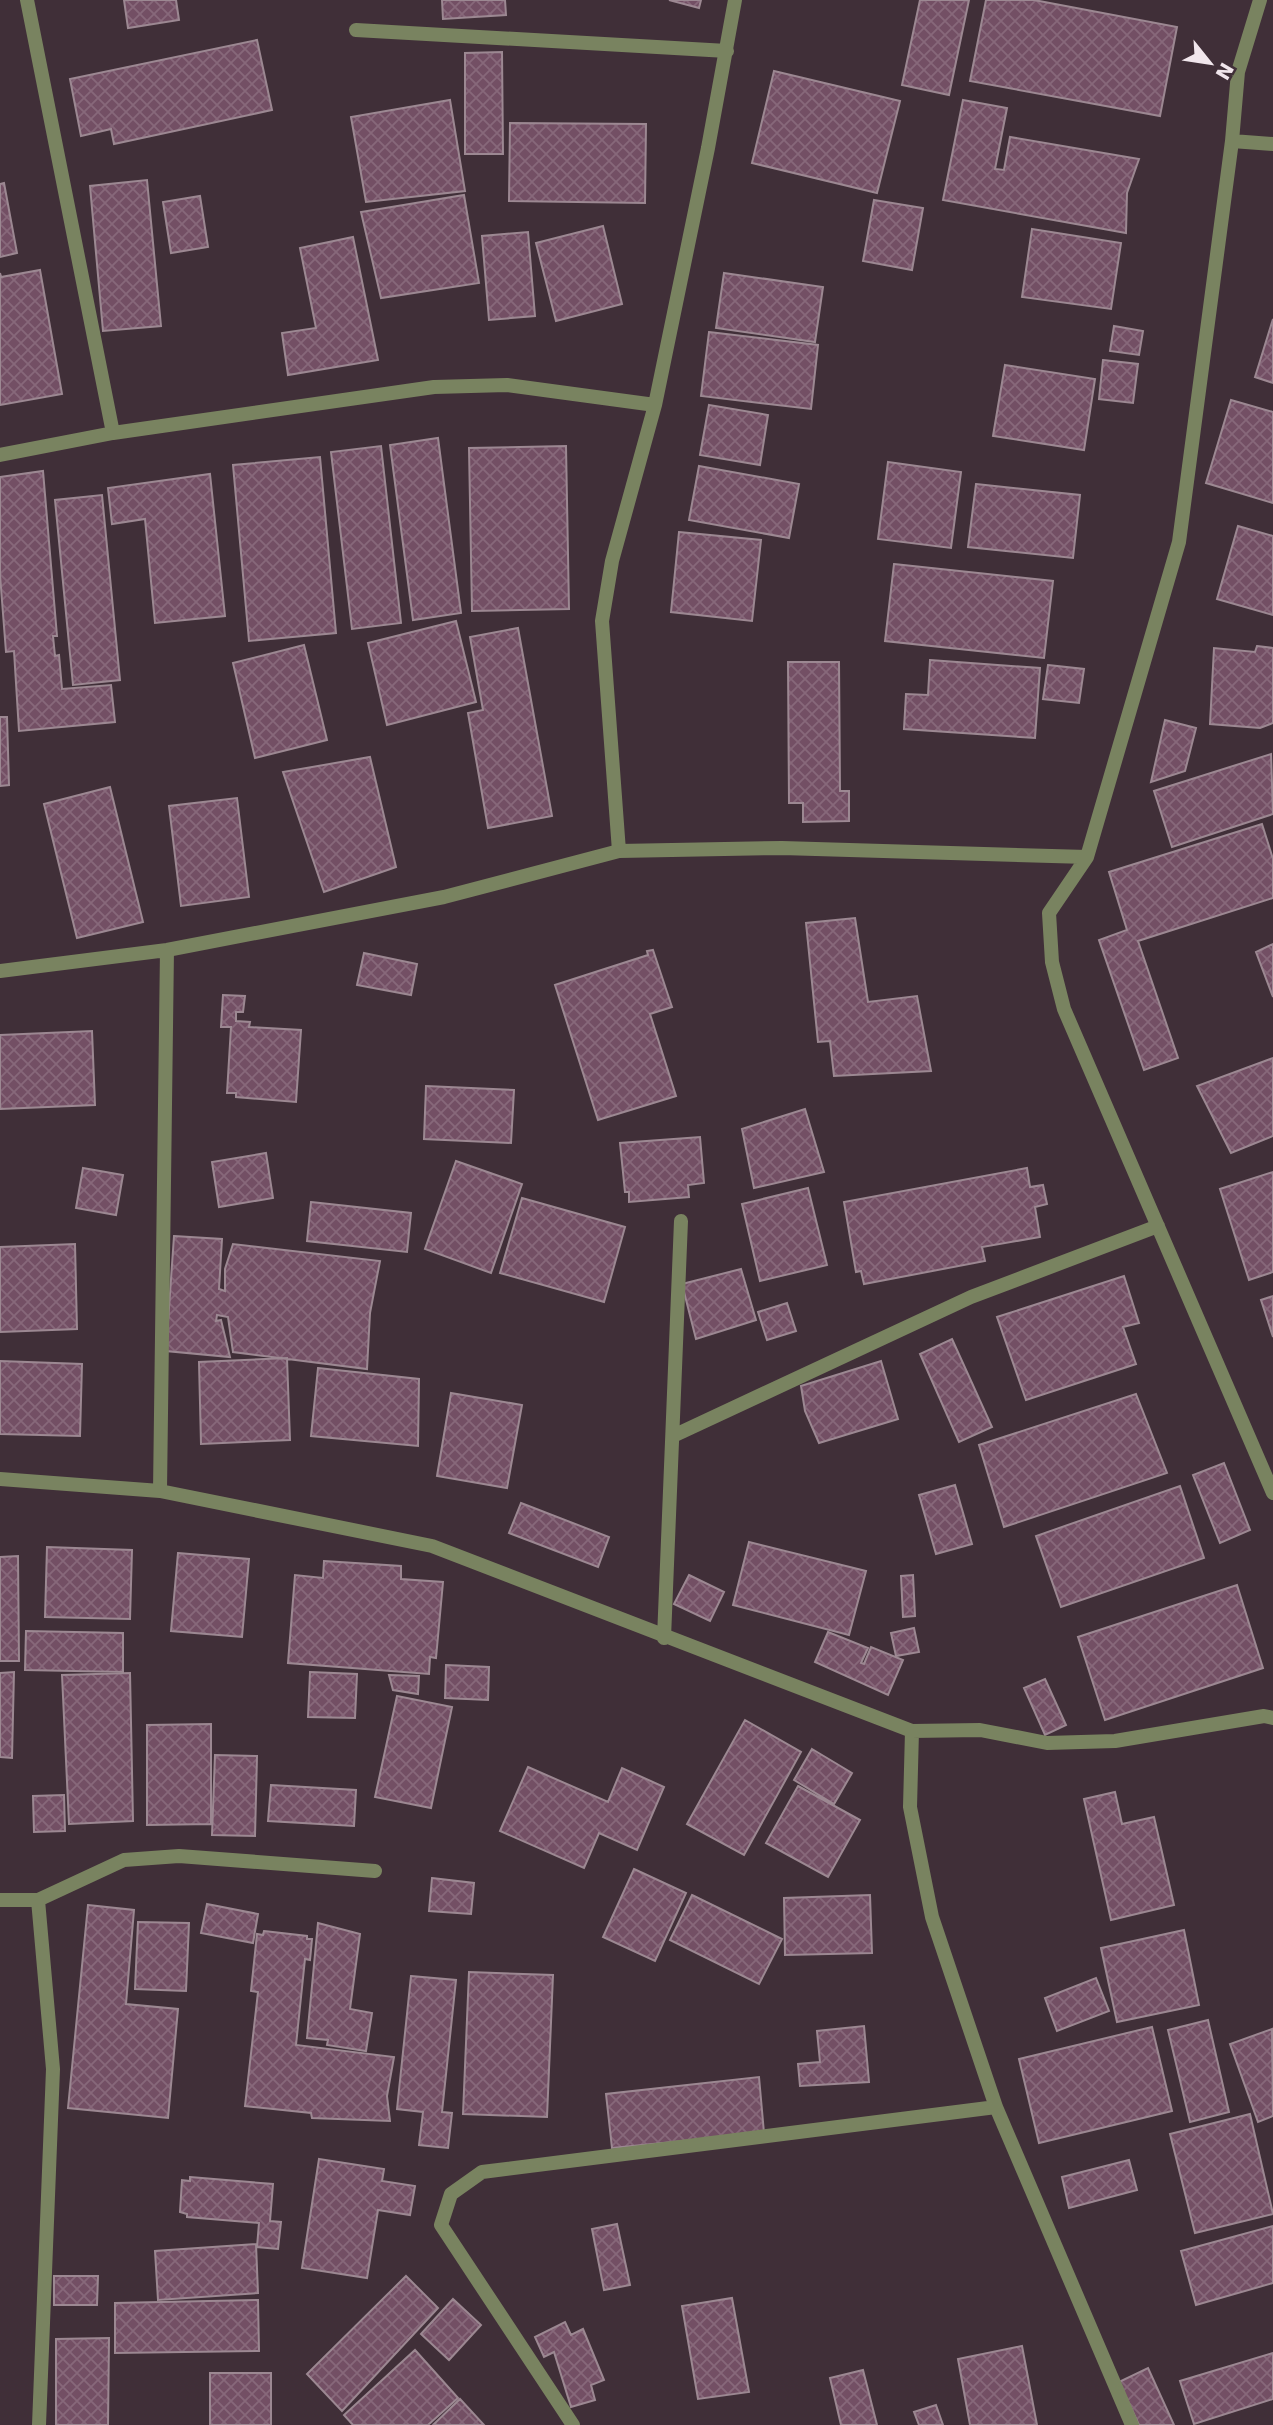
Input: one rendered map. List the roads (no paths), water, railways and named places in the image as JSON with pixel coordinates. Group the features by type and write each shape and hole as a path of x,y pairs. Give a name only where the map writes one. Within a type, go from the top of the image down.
{"street":[{"path":"27,0 113,433"},
{"path":"619,851 602,621 611,561 655,405 735,0"},
{"path":"1260,0 1238,72 1232,141 1180,542 1087,858 1049,913 1052,962 1064,1009 1273,1493"},
{"path":"356,30 727,51"},
{"path":"1232,141 1273,144"},
{"path":"0,455 113,433 434,387 507,385 655,405"},
{"path":"0,971 167,950 444,897 619,851 782,848 1087,858"},
{"path":"160,1491 167,950"},
{"path":"664,1638 681,1221"},
{"path":"673,1436 971,1297 1158,1226"},
{"path":"0,1479 160,1491 432,1546 664,1638 766,1672 912,1731 980,1730 1047,1743 1115,1741 1264,1716 1273,1718"},
{"path":"912,1731 910,1807 932,1917 996,2107 1132,2425"},
{"path":"0,1900 38,1900 124,1860 179,1856 375,1871"},
{"path":"38,1900 53,2069 39,2425"},
{"path":"573,2425 441,2225 452,2194 471,2179 482,2172 996,2107"}]}
